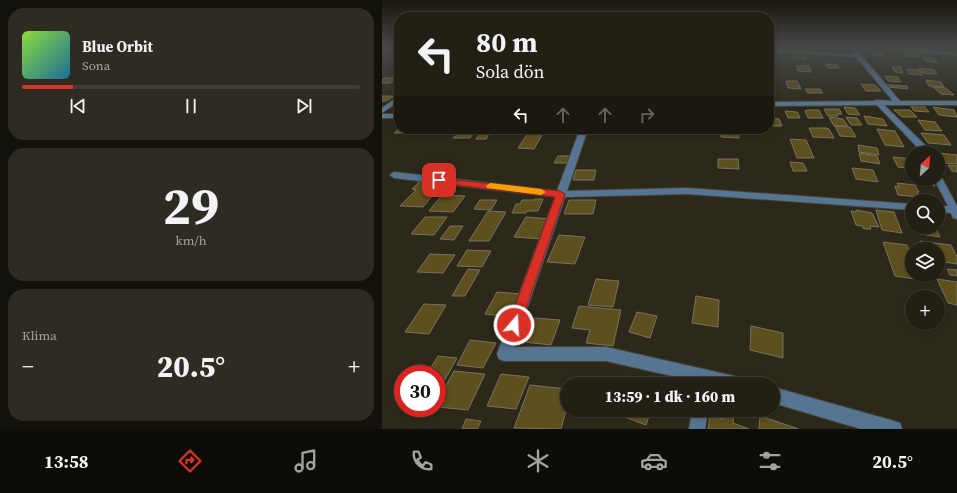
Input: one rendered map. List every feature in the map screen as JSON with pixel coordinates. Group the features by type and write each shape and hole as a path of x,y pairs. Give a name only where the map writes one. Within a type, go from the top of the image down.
{"street":[{"path":"868,68 897,102"},
{"path":"382,111 394,102"},
{"path":"877,102 921,146"},
{"path":"774,104 877,102 957,103"},
{"path":"382,116 394,116"},
{"path":"582,134 504,354 606,354 693,377"},
{"path":"394,175 560,194 687,191 905,207"},
{"path":"942,186 956,212"},
{"path":"945,210 956,212"},
{"path":"780,398 894,429"},
{"path":"698,429 699,417"}],"building":[{"path":"797,68 810,68 811,72 798,71"},
{"path":"893,68 901,68 903,73 895,72"},
{"path":"919,68 934,70 937,74 922,73"},
{"path":"907,69 919,70 922,75 909,74"},
{"path":"885,76 897,77 901,82 888,81"},
{"path":"384,78 394,78 394,80 390,83 382,83"},
{"path":"926,80 941,82 944,87 929,86"},
{"path":"786,81 797,81 801,89 788,88"},
{"path":"861,84 875,85 881,91 866,91"},
{"path":"887,85 907,86 908,89 888,87"},
{"path":"933,87 946,88 954,95 941,94"},
{"path":"805,89 820,89 823,93 808,93"},
{"path":"382,96 394,96 386,101 382,101"},
{"path":"909,103 922,104 929,112 914,111"},
{"path":"844,107 855,108 860,115 848,114"},
{"path":"933,107 954,110 957,117 939,115"},
{"path":"824,109 839,109 842,114 837,114 838,116 828,116"},
{"path":"819,110 823,118 808,118 805,111"},
{"path":"894,110 910,110 917,117 902,117"},
{"path":"785,111 797,112 800,118 788,118"},
{"path":"864,116 883,119 887,126 868,124"},
{"path":"829,117 843,119 848,126 834,126"},
{"path":"846,117 857,118 862,125 851,125"},
{"path":"774,118 779,119 782,126 774,126"},
{"path":"918,120 935,122 942,131 925,130"},
{"path":"835,126 850,127 856,137 840,136"},
{"path":"809,128 829,129 834,138 813,137"},
{"path":"877,129 895,131 904,147 885,145"},
{"path":"921,133 944,135 951,145 928,143"},
{"path":"458,134 473,134 470,138 453,138"},
{"path":"480,134 489,134 486,139 476,139"},
{"path":"527,134 543,134 534,149 518,148"},
{"path":"721,134 739,134 739,138 721,137"},
{"path":"790,139 806,140 814,158 797,158"},
{"path":"858,145 877,148 879,155 859,152"},
{"path":"859,153 877,156 880,164 861,161"},
{"path":"945,154 957,155 957,164 945,163"},
{"path":"558,156 570,156 567,163 554,163"},
{"path":"893,157 905,158 905,168 898,167"},
{"path":"718,159 738,159 739,169 718,168"},
{"path":"790,162 803,163 807,171 793,171"},
{"path":"948,165 957,166 957,172 952,171"},
{"path":"852,168 873,170 878,182 856,179"},
{"path":"576,170 596,170 594,180 573,180"},
{"path":"419,182 443,183 423,207 400,206 416,190 412,189"},
{"path":"897,183 905,184 905,186 916,186 919,192 917,192 918,194 898,195 895,186 899,187"},
{"path":"442,195 465,196 453,212 429,211"},
{"path":"543,199 538,211 512,213 516,204 520,204 522,200"},
{"path":"480,200 497,200 491,210 474,209"},
{"path":"569,200 596,200 593,214 564,214"},
{"path":"856,210 872,213 879,227 870,226 871,229 864,229 862,226 856,225 851,211 856,212"},
{"path":"876,210 894,212 902,233 882,230"},
{"path":"488,211 506,212 489,241 469,241"},
{"path":"425,217 447,217 434,235 411,234"},
{"path":"526,217 551,219 541,239 514,237"},
{"path":"450,226 463,226 454,240 440,239"},
{"path":"920,234 938,234 940,237"},
{"path":"559,235 585,237 575,264 547,262"},
{"path":"883,242 905,245 905,278 895,276"},
{"path":"945,244 951,245 957,257 957,264 945,262"},
{"path":"467,250 491,251 482,267 457,266"},
{"path":"430,254 455,255 443,273 417,272"},
{"path":"468,269 480,270 465,296 452,296"},
{"path":"947,269 957,270 957,276 950,275"},
{"path":"596,279 619,281 613,307 588,305"},
{"path":"945,280 957,282 957,305 948,303 945,296 945,290 942,290 938,282 945,282"},
{"path":"497,292 521,294 510,317 485,314"},
{"path":"696,296 719,300 718,327 692,323"},
{"path":"424,304 446,305 429,334 405,332"},
{"path":"579,306 621,310 613,346 586,343 590,330 572,328"},
{"path":"637,312 657,316 650,338 629,332"},
{"path":"534,318 560,320 551,345 524,342"},
{"path":"751,326 783,333 783,358 750,350"},
{"path":"470,340 496,343 483,368 457,365"},
{"path":"438,356 457,358 446,378 446,365 432,365"},
{"path":"454,371 485,374 468,410 446,408 446,386"},
{"path":"501,374 529,377 516,409 487,406"},
{"path":"530,385 560,388 560,417 564,417 561,429 514,428"},
{"path":"625,417 649,417 646,425"},
{"path":"710,417 723,419 723,417 734,417 733,423 749,429 708,429"},
{"path":"760,417 763,417 799,429 759,429"},
{"path":"466,419 481,421 477,429 462,429"}],"slow traffic":[{"path":"490,186 541,192"}],"route":[{"path":"439,180 560,194 514,325"}]}
